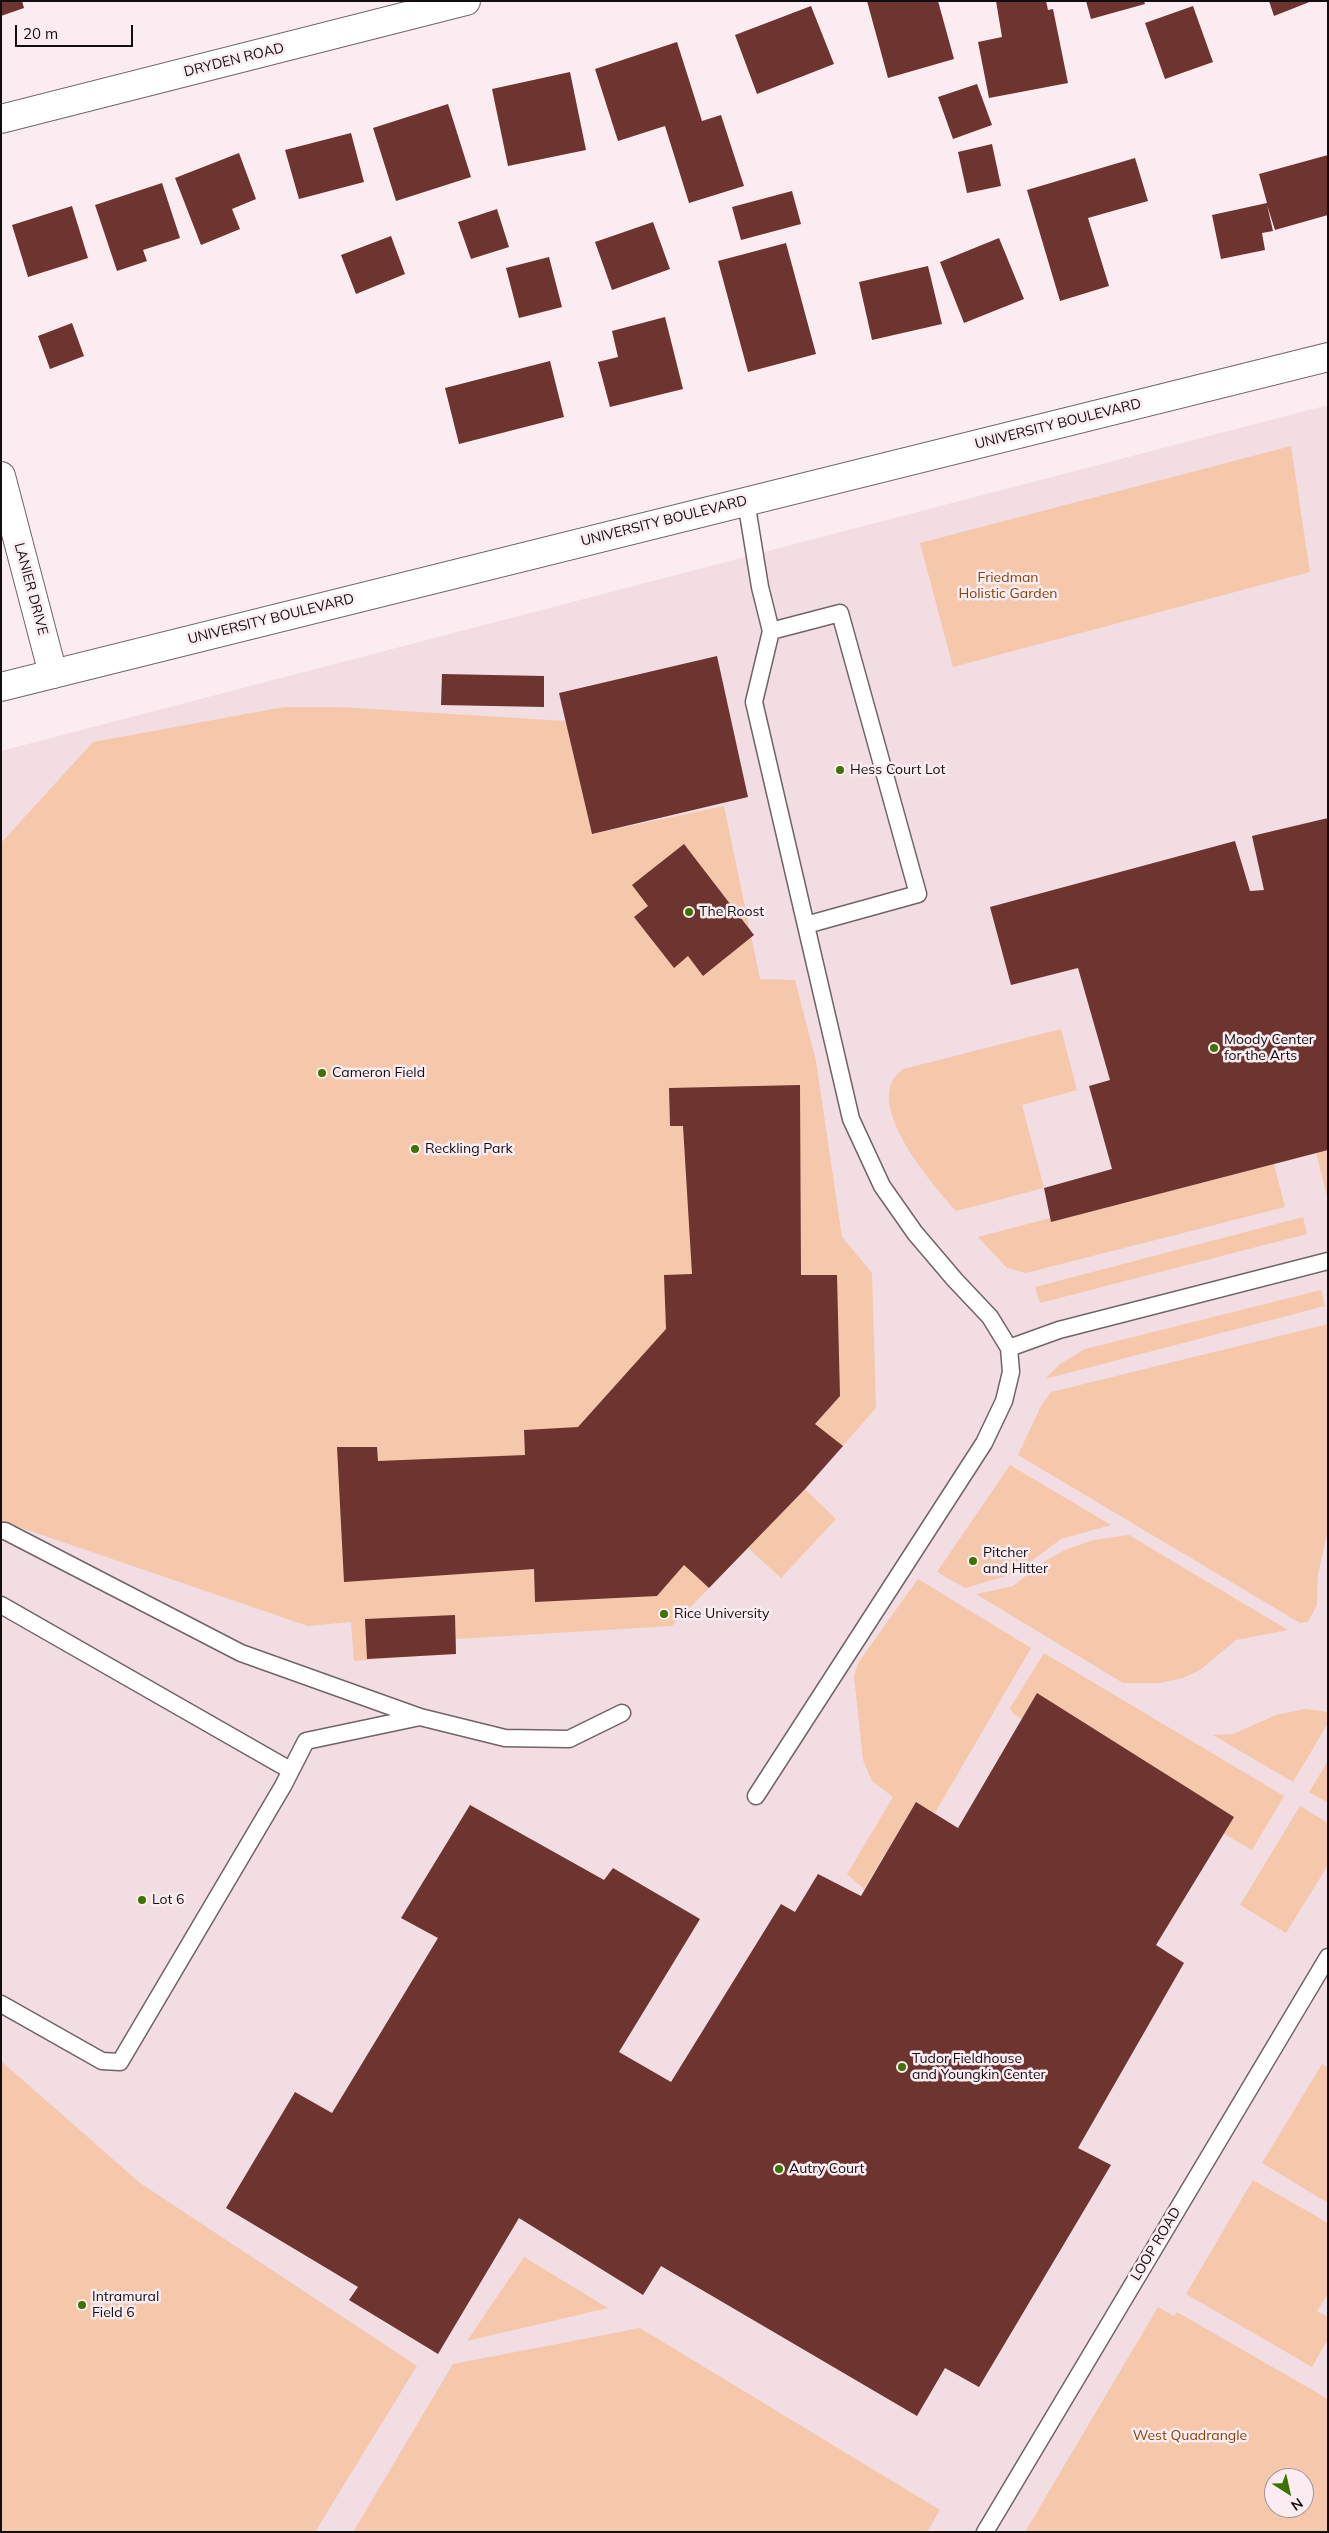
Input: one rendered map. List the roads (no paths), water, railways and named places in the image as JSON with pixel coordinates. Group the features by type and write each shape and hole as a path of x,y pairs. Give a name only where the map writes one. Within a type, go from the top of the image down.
{"main road":[{"name":"DRYDEN ROAD","path":"1,119 466,1"},
{"name":"UNIVERSITY BOULEVARD","path":"1,686 1328,357"},
{"name":"LANIER DRIVE","path":"1,476 53,674"}],"lane":[{"path":"746,501 760,587 771,631 754,702 851,1119 882,1186 915,1233 990,1317 1008,1348 1011,1372 1004,1401 984,1443 756,1796"},
{"path":"771,631 840,613 918,894 806,925"},
{"path":"1008,1348 1059,1330 1328,1261"},
{"path":"1,1531 5,1531 241,1653 420,1716 504,1738 569,1739 622,1713"},
{"path":"1,1605 290,1770"},
{"path":"1,2004 102,2061 120,2062 306,1741 420,1716"},
{"name":"LOOP ROAD","path":"985,2532 1328,1957"}],"place":[{"name":"Hess Court Lot","path":"840,770"},
{"name":"The Roost","path":"689,912"},
{"name":"Moody Center for the Arts","path":"1214,1048"},
{"name":"Cameron Field","path":"322,1073"},
{"name":"Reckling Park","path":"415,1149"},
{"name":"Pitcher and Hitter","path":"973,1561"},
{"name":"Rice University","path":"664,1614"},
{"name":"Lot 6","path":"142,1900"},
{"name":"Tudor Fieldhouse and Youngkin Center","path":"902,2067"},
{"name":"Autry Court","path":"779,2169"},
{"name":"Intramural Field 6","path":"82,2305"}],"park label":[{"name":"Friedman Holistic Garden","path":"1008,586"},
{"name":"West Quadrangle","path":"1190,2436"}]}
